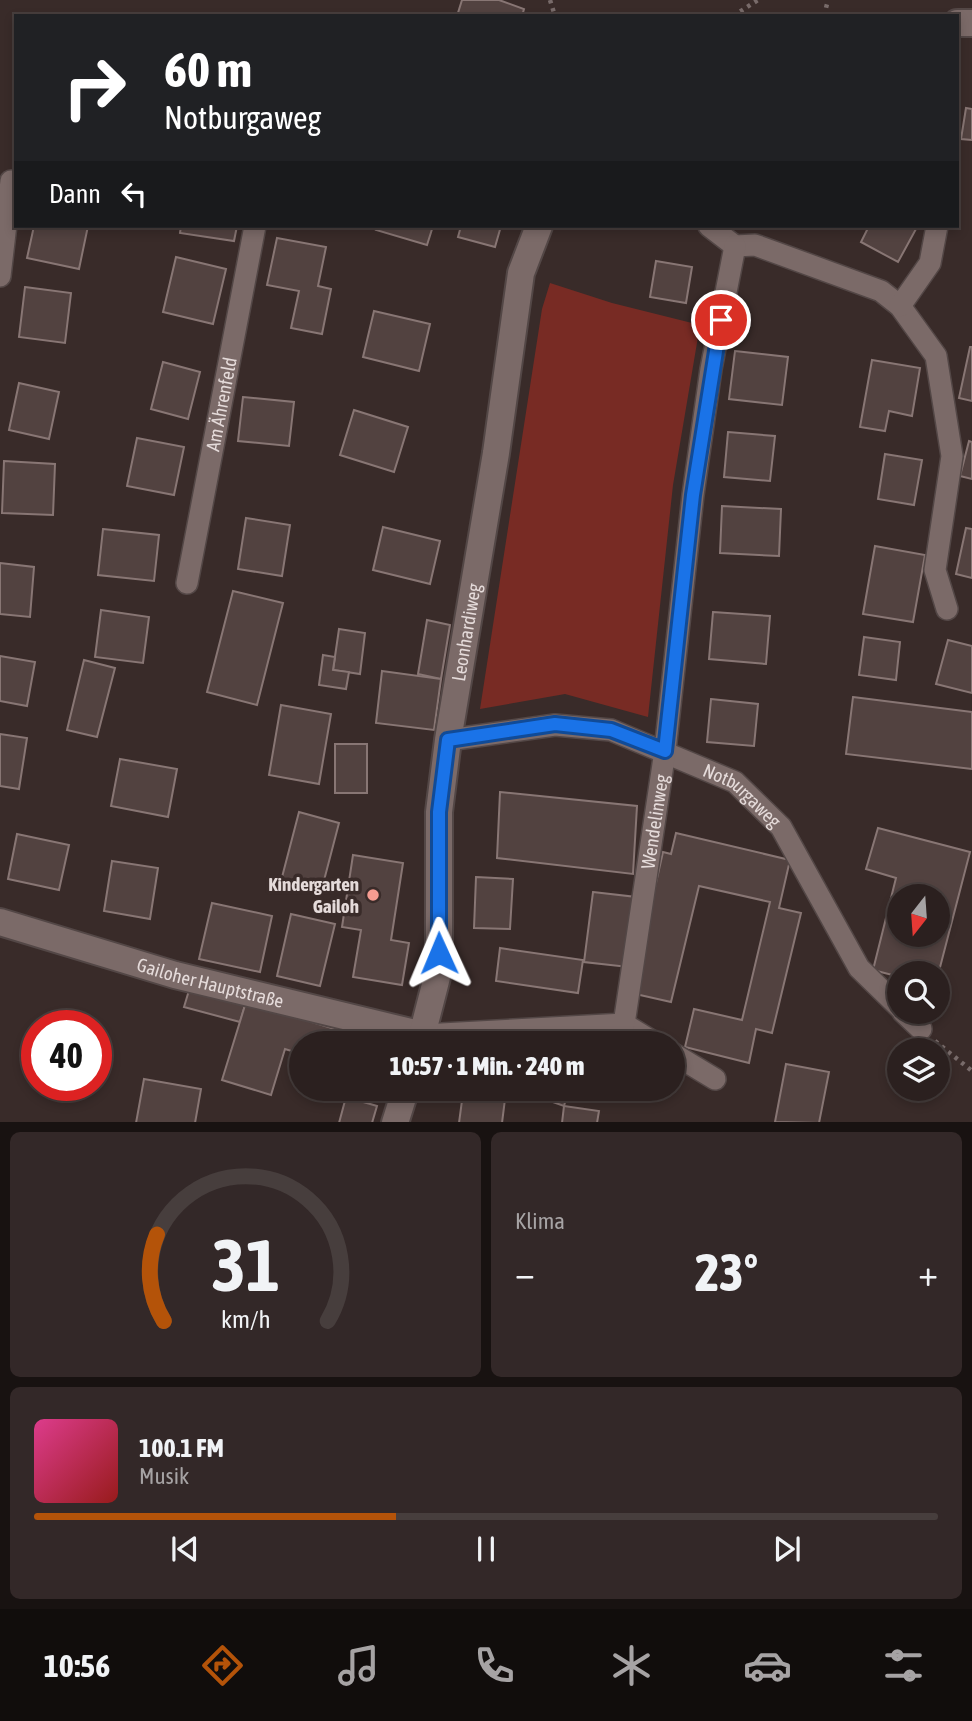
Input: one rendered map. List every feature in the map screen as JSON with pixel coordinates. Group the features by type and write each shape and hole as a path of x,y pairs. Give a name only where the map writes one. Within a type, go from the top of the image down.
{"street":[{"path":"0,276 9,182"},
{"name":"Am Ährenfeld","path":"187,583 255,228"},
{"name":"Leonhardiweg","path":"423,1031 437,977 439,812 448,740 496,453 521,273 538,228"},
{"path":"712,228 735,246 755,245 881,290 900,306 936,356 953,456 935,570 947,609"},
{"path":"900,306 930,262 937,228"},
{"name":"Wendelinweg","path":"624,1024 665,751 694,482 711,369 735,246"},
{"name":"Notburgaweg","path":"448,740 555,724 611,730 735,782 780,827 859,968 887,996"},
{"name":"Gailoher Hauptstraße","path":"0,922 176,975 390,1031"},
{"path":"529,1031 624,1024 636,1031"},
{"name":"Notburgaweg","path":"916,1024 921,1029"},
{"path":"685,1061 715,1079"},
{"path":"396,1122 402,1101"}],"path":[{"path":"735,14 746,4 758,0"},
{"path":"921,1029 972,1071"}],"shaded area":[{"path":"550,283 612,303 700,325 673,485 648,717 565,694 480,709 542,309"}],"building":[{"path":"462,0 499,0 524,9 523,14 458,14"},
{"path":"966,108 972,109 972,140 961,139"},
{"path":"34,228 88,228 79,269 27,258"},
{"path":"181,228 237,228 234,241 180,233"},
{"path":"377,228 432,228 427,245 376,230"},
{"path":"460,228 500,228 495,247 458,237"},
{"path":"868,228 916,229 898,262 861,242"},
{"path":"277,238 326,247 318,286 331,289 322,334 291,328 299,291 267,285"},
{"path":"176,257 226,269 213,324 163,312"},
{"path":"656,261 692,267 686,303 650,297"},
{"path":"25,287 71,293 65,343 19,337"},
{"path":"374,311 430,324 419,371 363,357"},
{"path":"972,347 972,401 959,398"},
{"path":"735,351 788,357 782,405 729,399"},
{"path":"872,360 920,368 912,416 889,411 885,431 860,427"},
{"path":"163,362 200,372 188,419 151,409"},
{"path":"19,383 59,392 49,439 9,430"},
{"path":"243,397 294,402 289,446 238,441"},
{"path":"354,410 408,427 394,472 340,455"},
{"path":"728,432 775,436 770,481 724,477"},
{"path":"137,438 184,447 174,495 127,486"},
{"path":"969,441 972,442 972,479 960,476"},
{"path":"885,454 922,460 914,505 878,499"},
{"path":"4,461 55,464 53,515 2,513"},
{"path":"722,506 781,509 779,556 720,553"},
{"path":"246,518 290,525 282,576 238,569"},
{"path":"383,527 440,541 430,584 373,570"},
{"path":"966,528 972,529 972,578 956,574"},
{"path":"103,529 159,535 154,581 98,575"},
{"path":"875,546 925,555 913,622 863,614"},
{"path":"0,563 34,567 30,617 0,614"},
{"path":"233,591 283,603 257,705 207,692"},
{"path":"101,610 149,617 143,663 95,657"},
{"path":"713,612 770,616 766,664 709,659"},
{"path":"427,620 450,625 441,679 418,674"},
{"path":"339,629 365,633 360,674 333,670"},
{"path":"864,637 900,642 896,680 859,675"},
{"path":"948,640 972,646 972,693 936,684"},
{"path":"323,655 335,657 333,670 349,672 346,689 319,685"},
{"path":"0,656 35,662 27,706 0,701"},
{"path":"84,660 115,668 97,737 67,730"},
{"path":"382,671 441,679 434,730 376,723"},
{"path":"853,697 972,712 972,769 846,754"},
{"path":"711,699 758,704 754,746 707,742"},
{"path":"281,705 331,714 319,784 269,775"},
{"path":"0,734 27,738 19,789 0,786"},
{"path":"335,744 367,744 367,793 335,793"},
{"path":"120,759 177,769 168,817 111,806"},
{"path":"500,792 637,806 633,874 497,858"},
{"path":"299,812 339,823 321,892 281,881"},
{"path":"878,828 970,852 950,929 950,884 894,884 896,878 866,869"},
{"path":"676,833 790,860 779,908 801,913 772,1033 756,1029 749,1063 685,1047 694,1009 742,1020 770,902 699,886 671,1002 631,993 663,852 671,854"},
{"path":"17,834 69,845 59,890 8,879"},
{"name":"Kindergarten Gailoh","path":"353,855 403,863 391,940 409,943 402,985 353,977 361,930 342,927"},
{"path":"112,861 158,868 150,919 104,911"},
{"path":"476,877 513,879 510,929 474,928"},
{"path":"593,892 636,897 628,967 584,962"},
{"path":"212,903 272,916 260,972 199,959"},
{"path":"291,914 335,924 320,986 277,976"},
{"path":"887,914 887,947 945,947 942,961 887,961 887,974 873,970"},
{"path":"500,948 583,960 578,993 496,981"},
{"path":"190,987 246,1002 240,1022 184,1007"},
{"path":"246,1002 341,1031 289,1031 289,1050 285,1049 271,1095 222,1080"},
{"path":"786,1064 829,1072 819,1122 775,1122"},
{"path":"144,1079 201,1089 195,1122 136,1122"},
{"path":"345,1101 360,1101 377,1106 372,1122 339,1122"},
{"path":"462,1101 505,1101 502,1122 459,1122"},
{"path":"550,1101 565,1101 564,1106"},
{"path":"564,1106 599,1111 597,1122 562,1122"}],"place":[{"name":"Kindergarten Gailoh","path":"373,895"}],"route":[{"path":"439,953 439,812 448,740 555,724 611,730 665,751 693,495 711,369 721,320"}]}
